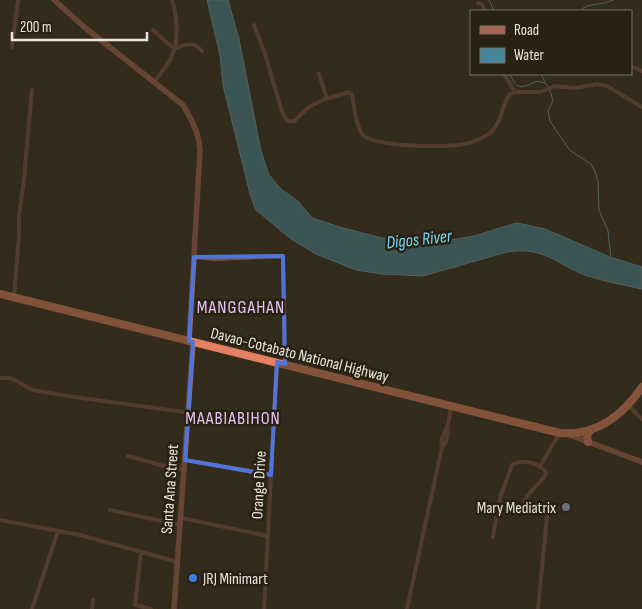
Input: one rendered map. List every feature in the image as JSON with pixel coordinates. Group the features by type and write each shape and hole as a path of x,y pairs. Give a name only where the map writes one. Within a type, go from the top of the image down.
{"highway":[{"name":"Davao-Cotabato National Highway","path":"0,294 562,433"},
{"path":"630,402 642,379"},
{"path":"562,433 591,430 612,420 642,387"},
{"path":"588,442 587,436 591,430"}],"street":[{"path":"12,47 18,0"},
{"name":"Santa Ana Street","path":"54,0 83,26 183,105 194,123 199,143 189,412 174,609"},
{"path":"154,82 174,50 177,23 172,0"},
{"path":"478,3 482,5 484,10"},
{"path":"254,25 285,118 290,121 294,120 309,107 347,92 350,93 359,128 367,139 398,145 457,145 471,142 490,134 497,124 508,96 515,92 537,93 554,86 576,88 589,84 602,84 642,107"},
{"path":"153,30 174,50"},
{"path":"174,50 195,44 202,51"},
{"path":"633,67 642,71"},
{"path":"319,74 327,99"},
{"path":"505,75 515,92"},
{"path":"14,298 19,216 32,90"},
{"name":"Orange Drive","path":"194,257 215,259 282,256 281,363 271,475 264,609"},
{"path":"0,378 18,379 25,388 54,394 189,412"},
{"path":"630,402 642,419"},
{"path":"407,609 442,447 445,444 448,431 451,406"},
{"path":"540,466 562,433 642,462"},
{"path":"128,456 171,468 185,469"},
{"path":"185,460 271,475"},
{"path":"493,537 500,498 512,465 521,461 540,466 546,474 524,502 526,506 544,510 547,516 538,609"},
{"path":"110,510 268,536"},
{"path":"0,520 58,531 178,562"},
{"path":"32,609 58,531"},
{"path":"140,552 135,605 151,609"},
{"path":"92,609 93,600"}],"highlighted area":[{"path":"283,256 285,364 277,362 271,475 185,460 193,342 189,341 194,257"}],"water":[{"path":"207,0 228,0 239,39 261,151 269,175 281,189 299,202 312,218 382,238 416,242 439,242 474,236 516,223 527,225 545,229 610,257 642,267 642,289 595,278 577,272 541,254 520,251 507,252 423,276 381,274 356,270 316,254 291,239 256,210 250,194 223,85 220,55"}],"waterway":[{"path":"489,0 494,10"},
{"path":"582,10 587,6 613,0"},
{"path":"510,75 516,84 521,87 538,81 548,86"},
{"path":"542,75 545,82"},
{"path":"550,90 553,101 548,111 550,121 571,151 591,164 595,171 598,181 599,210 608,231 611,258"}],"place":[{"name":"Mary Mediatrix","path":"566,507"},
{"name":"JRJ Minimart","path":"193,578"}],"district":[{"name":"MANGGAHAN","path":"241,307"},
{"name":"MAABIABIHON","path":"233,418"}],"water label":[{"name":"Digos River","path":"419,239"}]}
